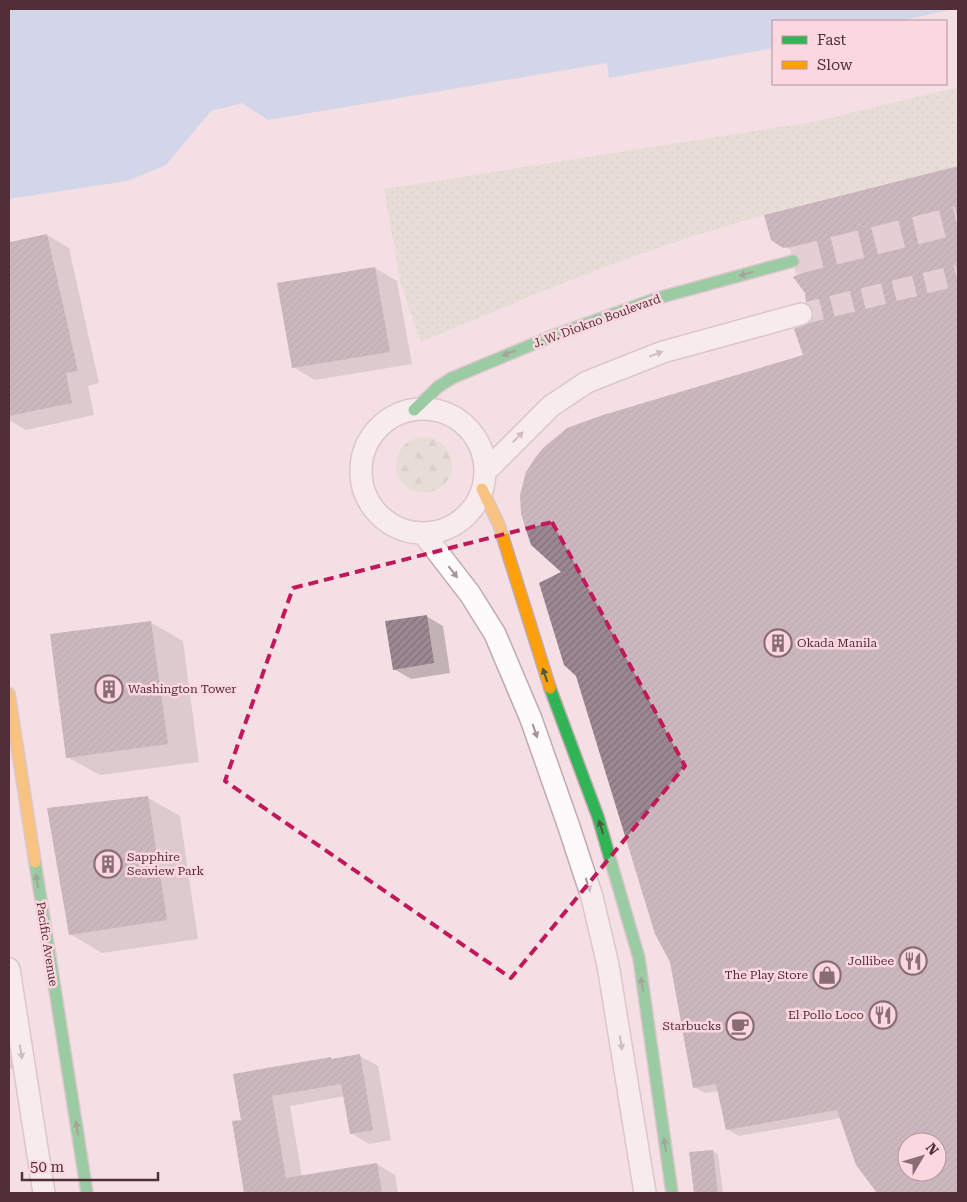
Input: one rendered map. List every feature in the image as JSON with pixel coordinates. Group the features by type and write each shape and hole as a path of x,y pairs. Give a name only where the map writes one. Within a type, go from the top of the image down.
{"street":[{"name":"J. W. Diokno Boulevard","path":"414,410 438,386 452,378 546,338 658,298 793,261"},
{"path":"672,1193 639,958 598,818 543,669 484,480 484,460 475,438 459,421 438,411 414,410 394,415 375,430 364,451 360,475 363,490 379,515 391,525 423,533 439,532 454,526 466,516 476,504 484,480 551,406 582,384 663,352 801,314"},
{"path":"423,533 470,594 494,634 531,719 569,827 592,897 608,965 645,1193"},
{"name":"Pacific Avenue","path":"9,694 87,1193"},
{"path":"9,970 44,1193"}],"highlighted area":[{"path":"552,522 685,766 511,978 225,781 293,588"}],"green space":[{"path":"958,87 958,166 830,198 703,233 631,257 560,284 421,342 401,285 384,189 818,121"},
{"path":"424,437 435,439 444,445 450,454 452,465 450,476 444,485 435,491 424,493 413,491 404,485 398,476 396,465 398,454 404,445 413,439"}],"water":[{"path":"9,9 953,9 904,20 772,20 772,48 609,78 607,63 268,120 242,103 211,111 166,165 127,181 9,199"}],"building":[{"name":"Okada Manila","path":"958,166 958,1193 877,1193 856,1165 837,1110 726,1130 716,1084 693,1088 670,962 655,934 576,676 564,665 539,583 561,572 531,545 521,514 520,495 526,472 543,448 567,428 600,416 803,355 794,329 810,323 813,311 806,303 805,293 793,277 804,272 808,264 808,257 804,250 797,246 783,248 771,240 764,215"},
{"path":"47,234 78,371 66,373 72,403 9,416 10,242"},
{"path":"375,267 390,352 292,368 277,283"},
{"path":"427,615 434,663 393,670 385,621"},
{"name":"Washington Tower","path":"151,621 168,744 66,758 50,634"},
{"name":"Sapphire Seaview Park","path":"148,796 167,920 69,935 47,808"},
{"path":"360,1054 373,1130 350,1134 341,1084 272,1096 286,1178 377,1163 382,1193 244,1193 232,1121 241,1120 233,1074 331,1057 331,1059"},
{"path":"713,1150 718,1193 694,1193 689,1152"}],"tunnel":[{"path":"793,261 958,220"},
{"path":"801,314 958,275"}],"traffic: fast":[{"path":"414,410 438,387 452,378 555,335 658,298 793,261"},
{"path":"550,688 598,817 639,958 672,1193"},
{"path":"35,862 87,1193"}],"traffic: slow":[{"path":"482,489 499,525 550,688"},
{"path":"9,694 35,862"}],"place":[{"name":"Okada Manila","path":"778,643"},
{"name":"Washington Tower","path":"109,689"},
{"name":"Sapphire Seaview Park","path":"108,864"},
{"name":"Jollibee","path":"913,961"},
{"name":"The Play Store","path":"827,975"},
{"name":"El Pollo Loco","path":"883,1015"},
{"name":"Starbucks","path":"740,1026"}]}
